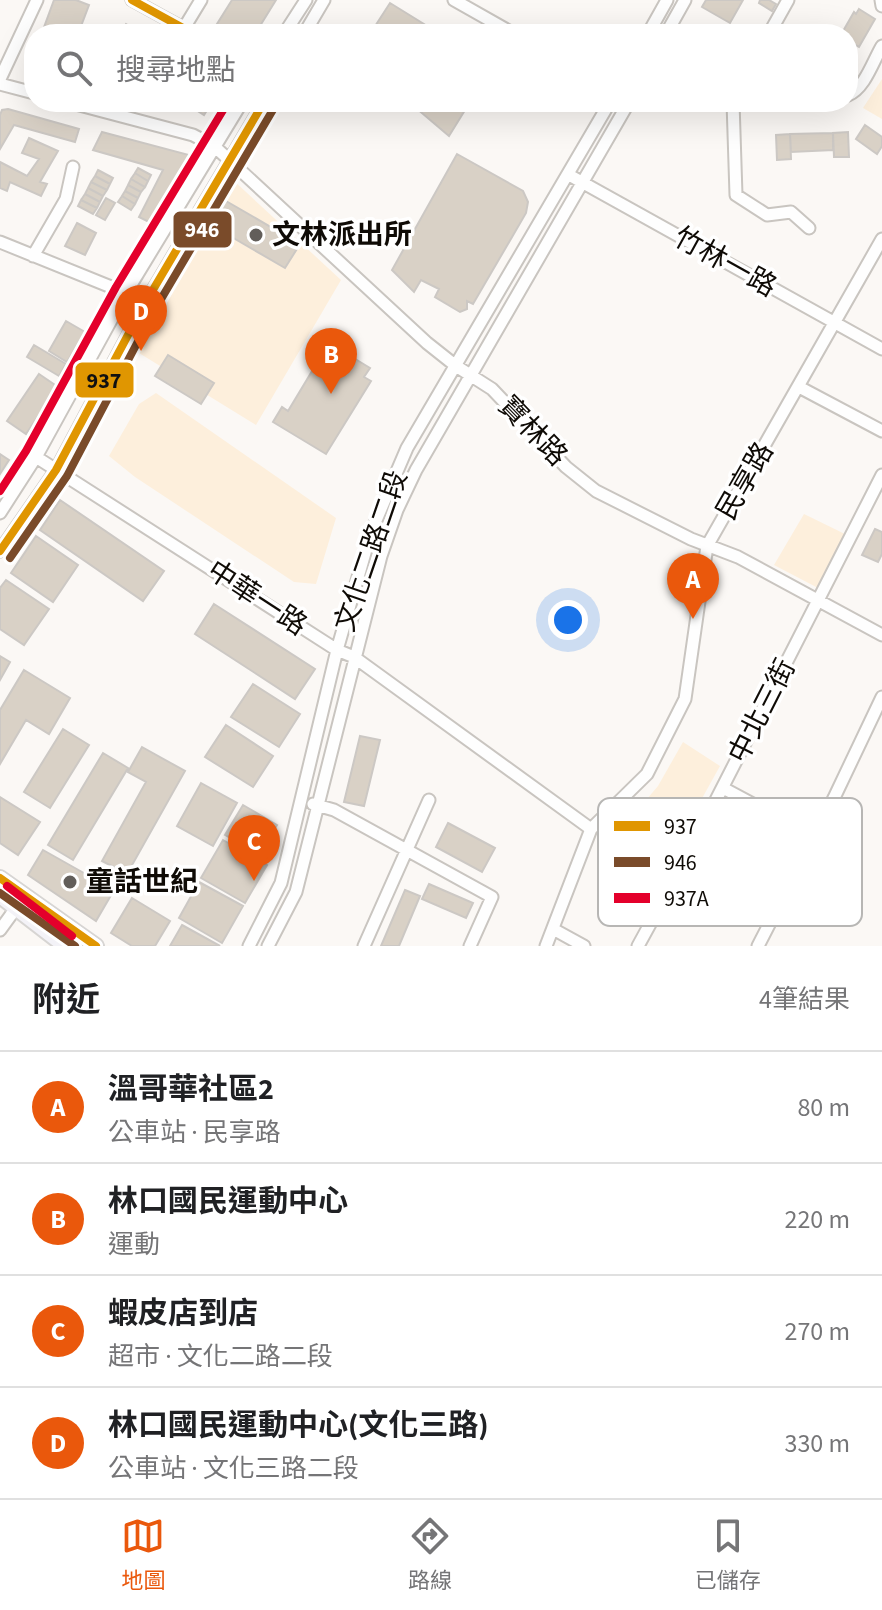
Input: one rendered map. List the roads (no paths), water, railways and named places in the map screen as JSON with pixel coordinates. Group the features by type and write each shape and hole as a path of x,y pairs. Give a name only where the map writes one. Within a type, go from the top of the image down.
{"main road":[{"path":"0,878 96,946"},
{"path":"0,896 65,946"}],"street":[{"path":"26,24 37,0"},
{"path":"132,0 176,24"},
{"path":"192,24 201,0"},
{"path":"290,24 306,0"},
{"path":"310,24 324,0"},
{"path":"454,0 496,24"},
{"path":"654,24 667,0"},
{"path":"672,24 685,0"},
{"path":"775,24 788,0"},
{"path":"24,28 0,81 24,89"},
{"path":"858,87 882,46"},
{"path":"106,112 193,135 214,146"},
{"path":"0,513 36,457 126,293 236,112"},
{"path":"0,551 56,470 144,305 258,112"},
{"name":"文化二路二段","path":"249,946 281,883 337,650 371,532 387,490 407,448 604,112"},
{"name":"文化二路二段","path":"268,946 296,892 354,657 381,556 397,510 416,470 623,112"},
{"path":"733,112 736,195 767,215 791,212 809,228"},
{"name":"寶林路","path":"214,146 403,322 456,366 492,389 566,467 596,491 707,546 738,557 882,635"},
{"path":"33,256 66,199 73,167"},
{"name":"竹林一路","path":"569,175 882,349"},
{"name":"民享路","path":"623,798 647,774 685,699 707,546 882,239"},
{"path":"0,242 126,293 144,305"},
{"path":"799,387 882,431"},
{"name":"中華一路","path":"36,457 337,650 354,657 591,829"},
{"name":"中北三街","path":"718,798 882,475"},
{"path":"833,798 882,697"},
{"path":"723,788 742,798"},
{"path":"364,946 429,800"},
{"path":"302,802 334,810 492,897 470,946"},
{"name":"民享路","path":"546,946 591,829 598,822"},
{"path":"0,930 16,908"},
{"name":"中北三街","path":"638,946 649,926"},
{"path":"758,946 768,926"},
{"path":"553,929 584,946"}],"place":[{"name":"文林派出所","path":"256,235"},
{"name":"林口國民運動中心(文化三路)","path":"141,351"},
{"name":"林口國民運動中心","path":"331,394"},
{"name":"溫哥華社區2","path":"693,619"},
{"name":"蝦皮店到店","path":"254,881"},
{"name":"童話世紀","path":"70,882"}]}
